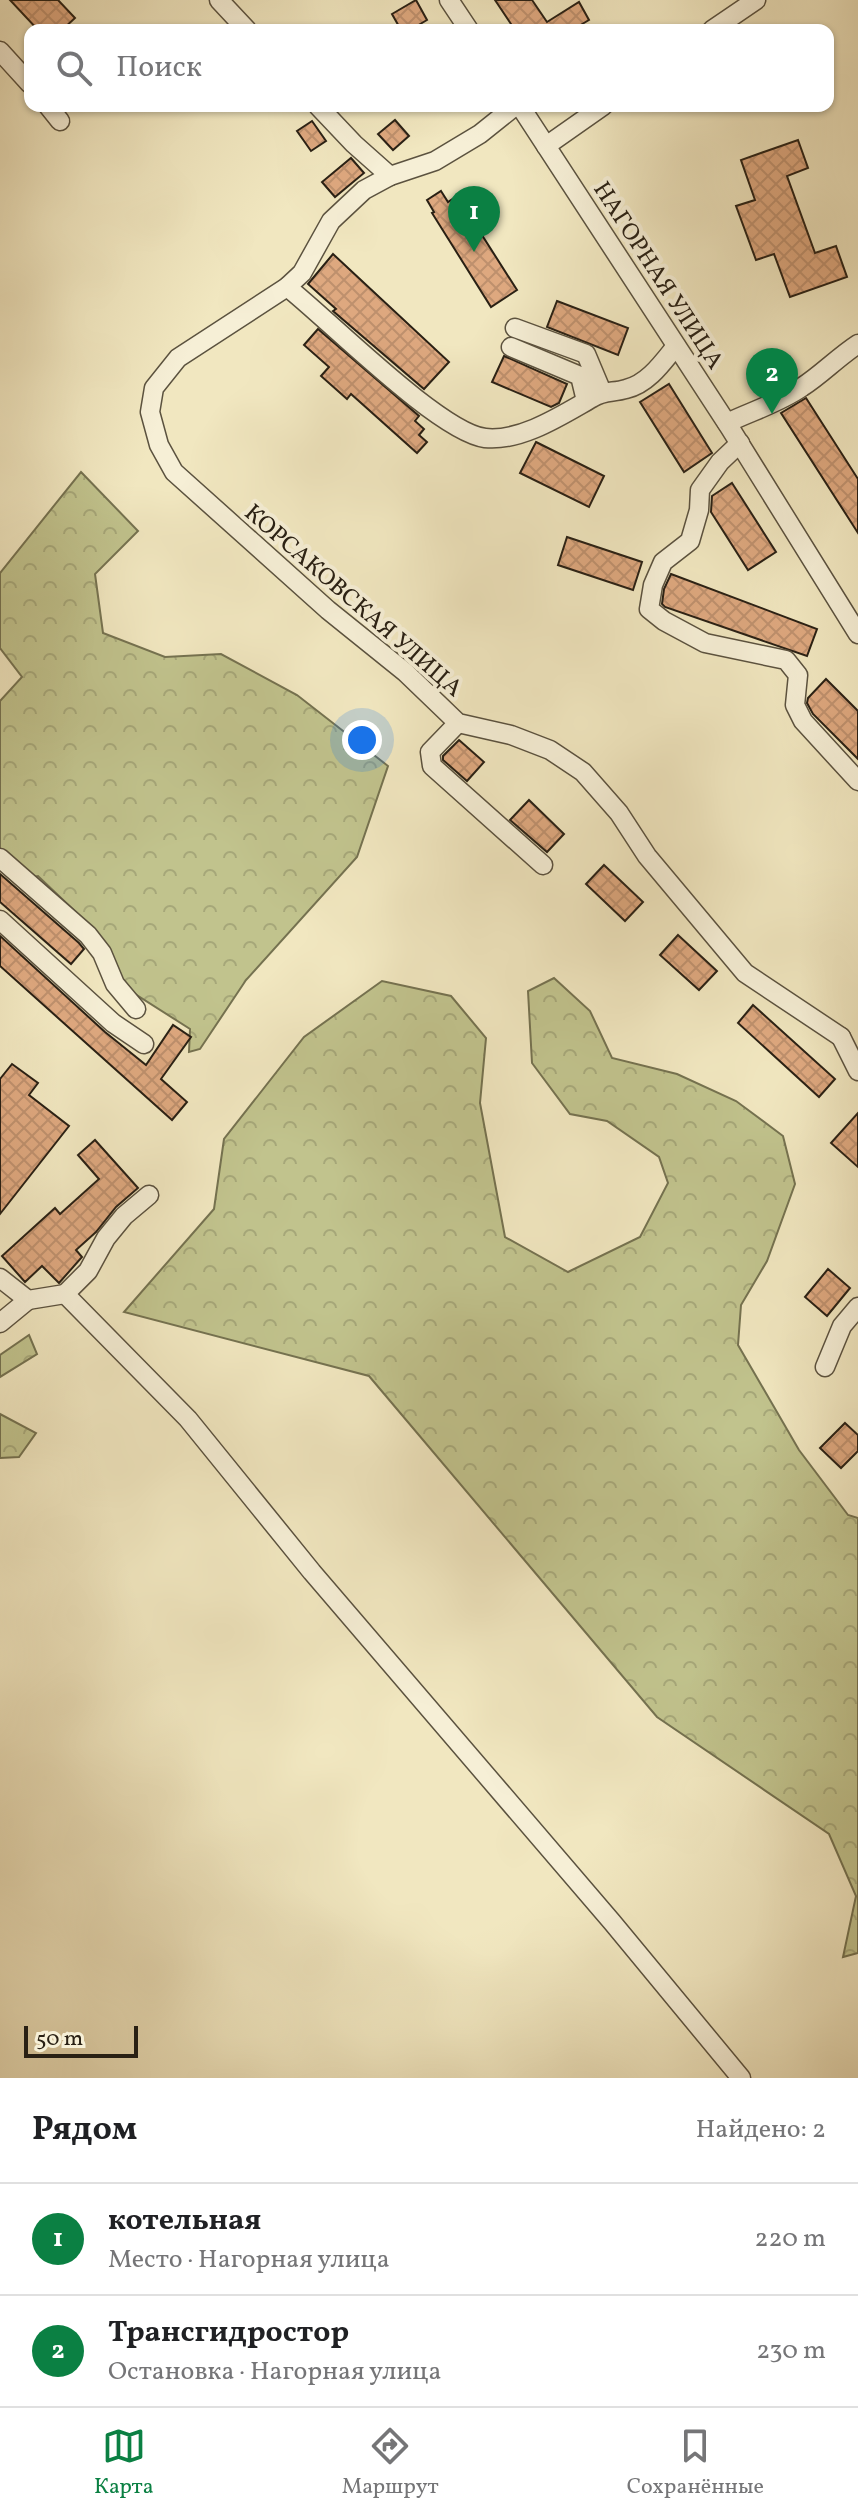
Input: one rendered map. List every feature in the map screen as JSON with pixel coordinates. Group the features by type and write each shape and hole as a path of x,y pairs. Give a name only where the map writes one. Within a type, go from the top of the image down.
{"street":[{"path":"219,0 241,24"},
{"path":"449,0 465,24"},
{"path":"721,24 756,0"},
{"path":"0,51 24,77"},
{"path":"53,112 60,121"},
{"path":"324,112 390,176"},
{"path":"509,112 435,161 390,176 364,190 331,221 302,273 287,287 426,406 454,425 483,438 511,437 564,414 594,396 628,389 652,375 676,346"},
{"name":"НАГОРНАЯ УЛИЦА","path":"521,112 740,443 858,634"},
{"path":"546,146 594,112"},
{"name":"КОРСАКОВСКАЯ УЛИЦА","path":"287,287 178,358 154,388 150,412 159,445 174,472 328,610 405,672 458,723 511,735 550,750 583,772 619,813 647,856 745,973 850,1036"},
{"path":"515,328 586,354 594,396"},
{"path":"727,423 783,399 858,344"},
{"path":"511,347 580,376 594,396"},
{"path":"740,443 720,462 700,490 699,510 690,541 663,562 653,585 649,609 664,621 705,643 786,660 798,675 795,705 803,721 858,781"},
{"path":"458,723 430,752 432,766 543,865"},
{"path":"0,858 88,935 102,953 115,984 136,1009"},
{"path":"0,920 113,1023 144,1044"},
{"path":"850,1036 858,1071"},
{"path":"0,1323 28,1300 65,1294 88,1271 106,1238 124,1216 149,1195"},
{"path":"0,1278 28,1300"},
{"path":"65,1294 188,1419 312,1572 612,1922 741,2078"},
{"path":"825,1367 842,1326 858,1307"}],"green space":[{"path":"81,472 138,531 95,574 103,633 165,657 221,654 297,695 388,766 357,857 246,980 200,1049 189,1052 190,1029 121,985 98,933 38,876 28,878 0,851 0,701 22,677 0,648 0,573"},
{"path":"554,978 590,1011 612,1058 677,1074 736,1101 783,1136 795,1184 767,1261 741,1305 738,1345 799,1450 848,1515 858,1518 858,1953 843,1957 856,1896 829,1834 657,1717 369,1376 124,1312 214,1209 224,1139 304,1037 382,981 451,996 486,1038 480,1103 505,1237 568,1272 640,1237 668,1183 659,1157 607,1121 570,1114 532,1063 528,991"},
{"path":"29,1335 37,1354 0,1377 0,1355"},
{"path":"0,1414 36,1433 19,1457 0,1458"}],"building":[{"path":"10,0 58,0 75,18 68,24 32,24"},
{"path":"416,0 427,20 420,24 398,24 392,14"},
{"path":"495,0 532,0 547,22 579,2 589,20 582,24 511,24"},
{"path":"395,120 409,136 393,150 378,134"},
{"path":"312,121 326,141 311,151 297,131"},
{"path":"798,140 808,168 787,176 815,253 836,246 847,277 790,297 774,254 756,260 736,206 755,200 741,160"},
{"path":"351,158 364,173 335,197 322,182"},
{"path":"441,191 448,202 457,196 517,290 491,307 432,213 427,200"},
{"path":"333,254 449,362 424,389 333,311 336,309 308,284"},
{"path":"557,301 628,328 618,355 547,327"},
{"path":"318,329 419,416 415,421 424,429 419,435 427,442 417,453 351,394 347,399 321,376 329,367 304,345"},
{"path":"504,356 567,384 559,403 551,407 492,382"},
{"path":"669,384 712,453 684,472 640,402"},
{"path":"806,398 858,479 858,533 781,413"},
{"path":"536,442 604,476 589,507 520,473"},
{"path":"732,483 776,552 748,570 711,512 712,496"},
{"path":"567,537 642,562 633,590 558,565"},
{"path":"671,574 817,629 807,656 665,607 662,604 664,589"},
{"path":"826,679 858,711 858,759 813,714 807,703"},
{"path":"459,740 484,762 467,781 443,760 443,756"},
{"path":"529,800 564,834 547,852 510,820"},
{"path":"604,865 643,902 625,921 586,884"},
{"path":"0,874 84,949 71,964 0,902"},
{"path":"678,935 717,971 699,990 660,955"},
{"path":"0,936 105,1032 146,1065 173,1025 191,1037 161,1079 187,1102 172,1120 0,966"},
{"path":"753,1005 835,1079 819,1097 738,1023"},
{"path":"12,1064 38,1083 29,1095 69,1126 0,1214 0,1079"},
{"path":"858,1113 858,1167 831,1143"},
{"path":"95,1140 138,1188 76,1250 82,1257 59,1283 42,1266 25,1282 2,1256 55,1208 60,1214 99,1179 78,1155"},
{"path":"828,1269 850,1288 827,1316 805,1297"},
{"path":"845,1423 858,1435 858,1451 841,1468 820,1448"}],"place":[{"name":"котельная","path":"474,252"},
{"name":"Трансгидростор","path":"772,414"}]}
